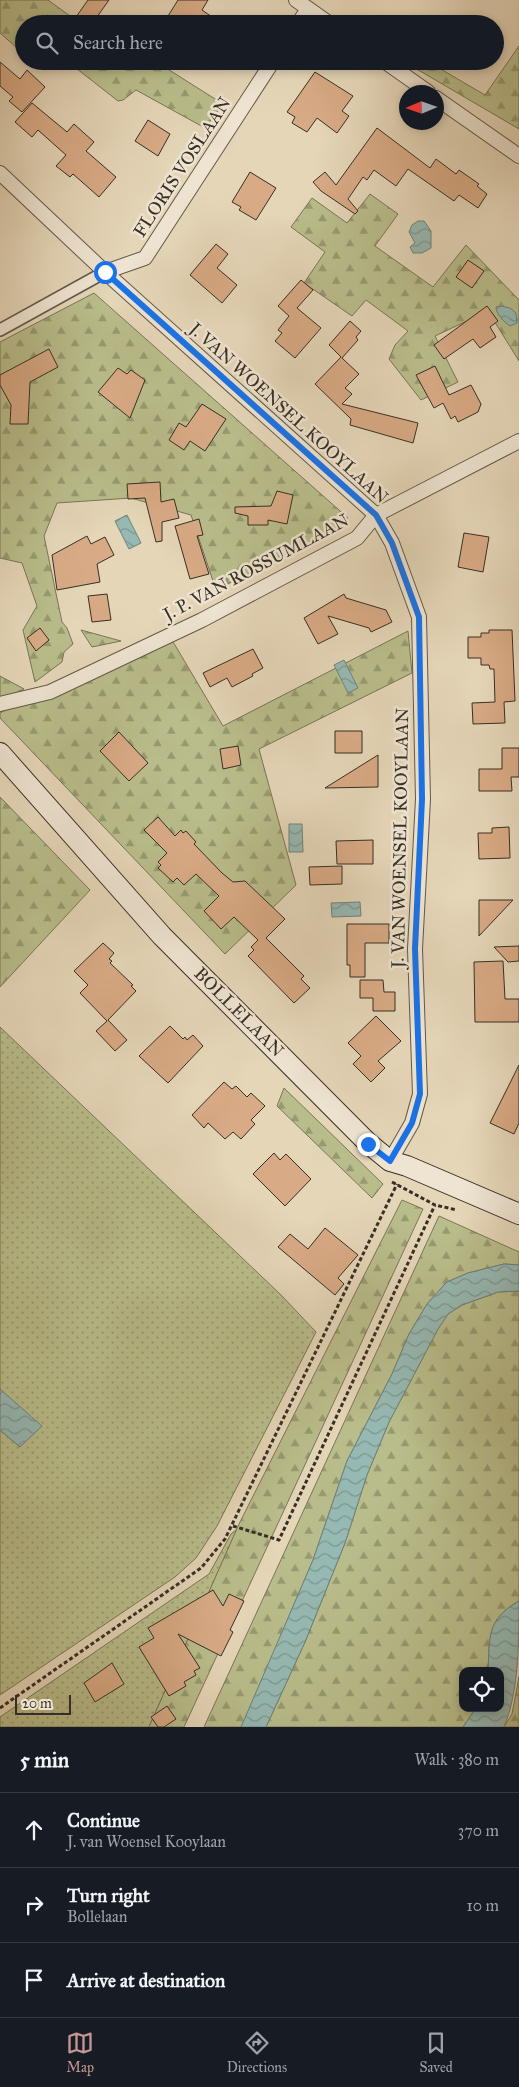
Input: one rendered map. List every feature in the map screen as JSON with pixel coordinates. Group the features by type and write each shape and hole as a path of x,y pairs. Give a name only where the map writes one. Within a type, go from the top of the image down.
{"main road":[{"name":"BOLLELAAN","path":"0,753 162,936 368,1144 398,1164 519,1214"}],"street":[{"path":"296,0 318,15"},
{"path":"304,15 308,8"},
{"name":"FLORIS VOSLAAN","path":"0,330 105,272 144,258 268,70"},
{"path":"397,70 418,85"},
{"path":"444,104 519,156"},
{"name":"J. VAN WOENSEL KOOYLAAN","path":"0,173 105,272 376,515 392,543 419,617 422,799 415,949 420,1094 398,1164"},
{"name":"J. P. VAN ROSSUMLAAN","path":"0,704 50,692 202,620 356,538 376,515 519,441"}],"path":[{"path":"0,1708 201,1568 233,1526 398,1164"},
{"path":"233,1526 279,1540 436,1205"}],"green space":[{"path":"0,0 48,0 69,15 15,15 15,46 0,33"},
{"path":"519,46 519,129 418,70 442,70 485,95"},
{"path":"78,70 169,70 223,104 205,128 136,90 123,100 118,101"},
{"path":"370,194 398,214 375,246 433,287 466,245 519,300 519,361 488,311 435,336 458,382 421,400 389,359 395,345 408,331 366,300 352,316 304,283 325,252 291,227 312,198 347,223"},
{"path":"94,293 348,518 342,526 216,590 191,515 131,498 57,503 44,536 62,622 67,628 73,644 64,652 62,662 35,682 23,630 37,606 22,563 0,558 0,342"},
{"path":"81,630 121,641 92,647"},
{"path":"166,630 223,726 408,631 412,673 259,749 296,885 225,954 0,718 0,713"},
{"path":"0,676 24,689 0,701"},
{"path":"0,797 90,890 0,987"},
{"path":"0,1027 281,1295 316,1332 217,1526 196,1558 175,1577 0,1695 0,1430 20,1447 0,1389"},
{"path":"284,1088 383,1184 372,1198 277,1106"},
{"path":"402,1200 423,1209 184,1727 149,1727 239,1524"},
{"path":"439,1216 519,1252 519,1265 504,1264 468,1273 447,1282 427,1304 409,1334 392,1374 347,1461 313,1560 241,1727 204,1727"},
{"path":"519,1291 519,1601 508,1608 495,1623 490,1639 488,1667 459,1667 459,1712 473,1712 463,1727 266,1727 305,1642 345,1543 367,1475 389,1422 438,1329 448,1314 462,1305 498,1292"},
{"path":"237,1529 149,1727 0,1727 0,1717 209,1574 231,1534"},
{"path":"519,1677 519,1727 504,1727 512,1714"}],"water":[{"path":"418,221 424,221 431,231 431,248 422,253 413,253 410,247 415,243 409,232 412,225"},
{"path":"496,307 510,308 516,313 517,323 510,326 503,320 496,310"},
{"path":"127,515 141,543 129,549 115,521"},
{"path":"344,660 358,688 348,693 334,665"},
{"path":"289,824 302,824 303,852 289,852"},
{"path":"360,902 361,916 332,917 331,903"},
{"path":"504,1264 519,1265 519,1291 498,1292 462,1305 448,1314 438,1329 389,1422 367,1475 345,1543 305,1642 266,1727 241,1727 313,1560 347,1461 392,1374 409,1334 427,1304 447,1282 468,1273"},
{"path":"0,1389 42,1426 20,1447 0,1430"},
{"path":"519,1601 515,1682 513,1698 504,1727 463,1727 473,1712 504,1712 504,1667 488,1667 492,1630 495,1623 508,1608"}],"building":[{"path":"88,0 109,0 98,15 77,15"},
{"path":"178,0 208,0 202,10 209,15 169,15"},
{"path":"0,62 20,79 27,70 45,87 22,112 9,101 13,97 0,86"},
{"path":"315,72 353,96 342,111 349,116 337,133 317,118 307,132 292,123 295,117 287,112"},
{"path":"32,103 67,132 74,124 94,142 86,151 116,177 99,197 73,174 70,177 56,166 66,155 38,130 32,137 15,122"},
{"path":"148,120 170,134 158,156 135,141"},
{"path":"377,128 430,168 436,159 456,174 459,170 479,184 477,186 487,194 478,208 459,195 454,201 408,169 396,186 374,170 367,180 363,177 348,199 358,211 355,214 321,191 313,182 325,172 336,185"},
{"path":"250,172 276,188 256,220 239,210 241,207 232,202"},
{"path":"216,244 228,254 217,268 237,285 222,303 190,275"},
{"path":"468,260 484,271 472,288 456,277"},
{"path":"301,280 313,290 297,308 321,328 295,358 275,341 282,333 278,330 289,316 278,306"},
{"path":"487,306 498,321 490,327 496,337 480,348 473,339 444,359 434,345"},
{"path":"350,321 361,331 356,337 358,340 342,358 359,374 345,388 352,394 342,404 418,423 413,443 350,425 351,419 315,384 341,357 329,345"},
{"path":"49,349 58,367 30,382 28,424 10,424 11,405 0,385 0,375"},
{"path":"435,366 449,395 471,385 481,404 478,412 458,422 455,416 451,419 443,403 434,408 416,375"},
{"path":"118,368 127,374 131,370 145,380 130,418 98,392"},
{"path":"202,404 226,419 205,451 190,441 184,450 169,440 179,423 186,427"},
{"path":"160,482 161,502 174,499 179,518 162,522 162,541 156,542 145,498 128,499 127,484"},
{"path":"277,491 293,495 287,524 268,520 268,525 248,525 248,516 235,513 235,507 271,506"},
{"path":"199,519 203,535 197,536 209,574 190,579 175,526"},
{"path":"464,533 489,537 483,572 458,567"},
{"path":"87,536 91,544 105,537 114,555 97,564 100,582 57,590 52,555"},
{"path":"107,594 111,620 92,622 88,596"},
{"path":"344,594 346,598 386,610 392,622 371,632 369,628 328,616 338,634 318,644 304,618"},
{"path":"40,628 49,640 36,651 27,638"},
{"path":"489,630 512,630 515,701 504,702 505,723 473,724 472,703 495,702 494,669 490,669 489,665 481,665 481,658 468,658 468,637 481,637 481,633 489,633"},
{"path":"253,649 263,668 252,674 253,676 232,687 227,678 210,687 203,673"},
{"path":"335,731 362,731 362,753 335,753"},
{"path":"119,732 148,763 129,781 100,751"},
{"path":"238,746 241,765 223,769 220,749"},
{"path":"502,748 519,748 519,777 511,777 512,791 479,791 479,769 502,769"},
{"path":"378,755 378,787 325,788"},
{"path":"158,817 175,836 181,830 183,833 186,831 196,842 194,844 222,873 233,882 245,881 285,919 266,938 304,976 301,979 310,988 294,1003 248,956 254,950 251,947 258,940 234,917 221,929 204,911 219,896 196,874 184,885 177,878 173,882 158,868 161,865 158,862 167,853 144,830"},
{"path":"509,827 510,858 479,859 478,833 492,833 492,828"},
{"path":"373,840 373,864 337,864 336,841"},
{"path":"342,866 342,884 310,885 309,867"},
{"path":"479,900 513,900 479,936"},
{"path":"347,924 389,924 389,943 365,943 365,977 350,977 350,965 347,965"},
{"path":"103,943 114,953 109,959 112,961 110,963 133,985 131,986 136,991 108,1020 127,1040 115,1051 96,1031 107,1021 80,993 88,985 74,971"},
{"path":"519,946 519,961 508,962 494,947"},
{"path":"503,961 505,999 519,999 519,1022 475,1022 474,962"},
{"path":"360,980 383,980 384,992 395,992 395,1011 373,1011 373,998 360,998"},
{"path":"376,1016 401,1041 378,1061 385,1068 371,1082 353,1064 361,1056 348,1043"},
{"path":"170,1026 183,1039 185,1037 187,1040 193,1035 203,1046 168,1083 139,1056"},
{"path":"519,1065 519,1123 514,1134 490,1123"},
{"path":"224,1082 232,1089 236,1086 247,1097 251,1093 265,1106 251,1120 255,1124 241,1139 233,1132 225,1139 208,1123 204,1128 192,1115"},
{"path":"274,1153 280,1160 286,1154 311,1179 285,1206 253,1174"},
{"path":"325,1228 358,1255 338,1278 344,1284 335,1295 278,1247 290,1234 308,1249"},
{"path":"213,1590 223,1606 229,1594 244,1601 230,1630 233,1632 221,1656 178,1634 200,1668 194,1671 196,1675 184,1682 186,1686 169,1696 139,1647 154,1638 148,1628"},
{"path":"112,1663 124,1684 95,1702 84,1683"},
{"path":"167,1706 176,1719 164,1727 158,1727 151,1717"}],"route":[{"path":"105,272 376,515 392,543 419,617 422,799 415,949 420,1094 412,1123 390,1161 368,1144"}]}
